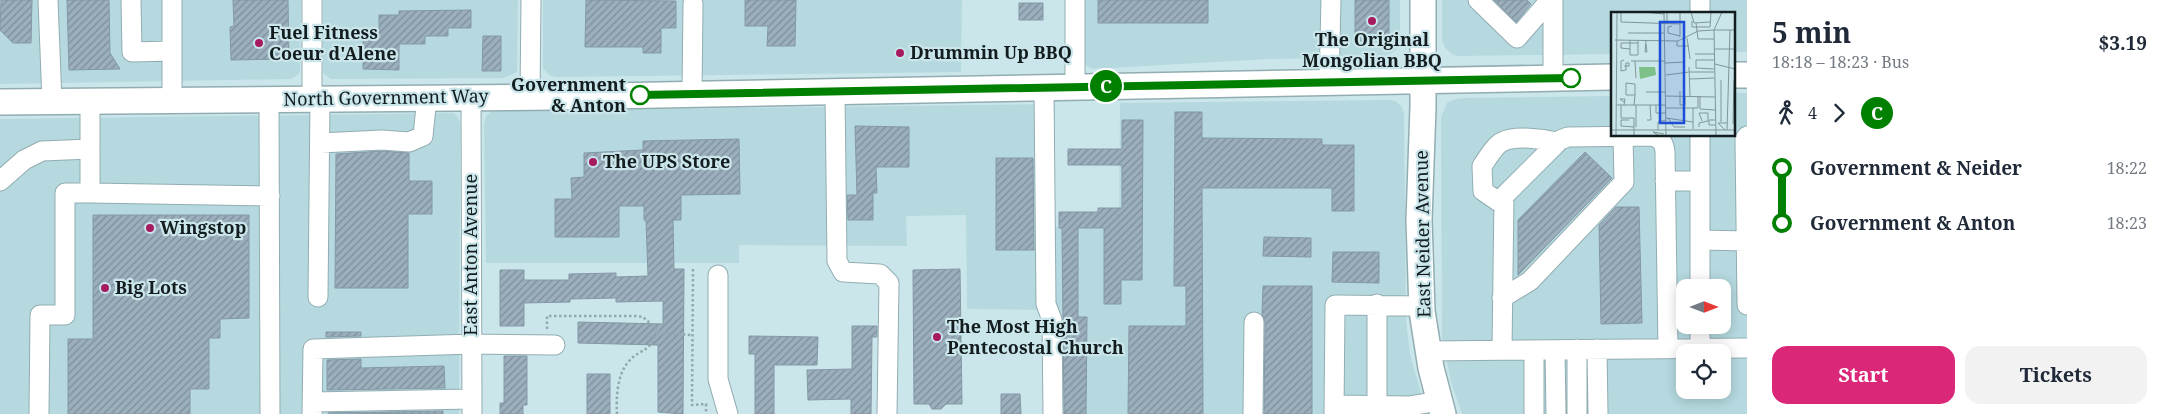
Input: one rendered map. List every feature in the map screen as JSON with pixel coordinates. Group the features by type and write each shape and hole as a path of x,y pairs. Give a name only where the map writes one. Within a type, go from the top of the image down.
{"main road":[{"name":"East Neider Avenue","path":"1422,0 1423,81 1419,220 1422,306 1428,351 1441,408"},
{"path":"1734,75 1747,75"},
{"name":"North Government Way","path":"0,102 530,97 1611,77"}],"street":[{"path":"48,0 52,102"},
{"path":"131,0 132,52 172,51"},
{"path":"172,0 172,101"},
{"path":"312,0 316,99 320,143 318,297"},
{"path":"530,97 531,0"},
{"path":"1075,0 1075,87"},
{"path":"1328,83 1332,0"},
{"path":"1478,0 1517,38 1551,0"},
{"path":"1551,0 1553,78"},
{"path":"692,94 693,4"},
{"path":"1044,87 1046,304 1052,320 1053,414"},
{"path":"835,91 837,261 843,272 880,274 889,283 888,414"},
{"name":"East Anton Avenue","path":"471,97 472,407"},
{"path":"320,143 382,140 409,142 423,136 427,98"},
{"path":"270,100 270,414"},
{"path":"90,102 90,193"},
{"path":"1502,298 1530,281 1624,182 1623,136"},
{"path":"1502,350 1502,204 1504,196 1557,142 1568,137 1623,136 1658,138 1664,143 1668,349"},
{"path":"1700,136 1700,279"},
{"path":"1747,136 1747,305"},
{"path":"1502,204 1484,191 1482,166 1502,142 1513,139 1541,139 1557,142"},
{"path":"0,181 24,160 42,151 90,149"},
{"path":"1665,182 1700,182"},
{"path":"39,414 40,315 65,315 65,193 270,196"},
{"path":"1700,240 1747,241"},
{"path":"718,275 718,379 728,414"},
{"path":"1422,306 1338,303 1334,308 1334,409 1377,405 1441,408"},
{"path":"1377,304 1377,405"},
{"path":"1252,414 1254,322"},
{"path":"472,407 312,408 312,349 472,344 551,339"},
{"path":"1731,348 1747,348"},
{"path":"1597,349 1598,414"},
{"path":"1428,351 1676,349"},
{"path":"1534,350 1534,414"},
{"path":"1555,350 1556,414"},
{"path":"1577,350 1577,414"}],"path":[{"path":"693,270 692,404 706,404 706,414"},
{"path":"551,339 547,316 640,316 657,330 668,334 692,335"},
{"path":"617,414 617,397 623,371 629,361 653,343 657,330"}],"shaded area":[{"path":"0,0 301,0 300,70 299,74 291,79 0,84"},
{"path":"323,0 518,0 517,72 504,78 331,79 324,74 323,68"},
{"path":"543,0 962,0 961,72 555,77 549,75 543,68"},
{"path":"1083,0 1400,0 1400,38 1396,50 1385,57 1269,59 1092,69 1083,60"},
{"path":"1442,0 1747,0 1747,52 1734,52 1734,12 1611,12 1611,54 1458,56 1453,55 1445,48 1442,40"},
{"path":"1734,93 1747,93 1747,414 1462,414 1451,382 1442,337 1441,117 1447,103 1455,99 1611,96 1611,136 1734,136"},
{"path":"1395,101 1401,106 1404,113 1406,320 1410,354 1427,414 1056,414 1055,310 967,309 966,215 906,216 907,246 739,245 739,263 486,263 484,124 486,116 491,112 1055,104 1055,227 1119,228 1120,103"},
{"path":"453,113 458,117 460,123 459,414 0,414 0,119"}],"building":[{"path":"1,0 32,0 31,43 13,43 0,30"},
{"path":"67,0 109,0 110,53 120,69 69,70"},
{"name":"Fuel Fitness Coeur d'Alene","path":"233,0 288,0 289,59 231,60 230,27 234,26"},
{"path":"586,0 676,1 676,28 661,28 661,53 643,53 643,47 585,47"},
{"path":"745,0 796,0 795,46 767,46 768,26 745,26"},
{"path":"1098,0 1208,0 1208,23 1098,23"},
{"name":"The Original Mongolian BBQ","path":"1355,0 1389,0 1389,41 1355,41"},
{"path":"1494,0 1527,0 1531,4 1516,22"},
{"path":"1019,3 1043,3 1043,20 1019,20"},
{"path":"471,10 471,28 448,28 448,36 425,36 425,44 399,44 399,70 363,69 363,35 379,36 379,15 399,15 399,11"},
{"path":"483,36 501,36 501,71 482,71"},
{"path":"1175,112 1202,112 1202,138 1322,139 1322,145 1354,145 1354,211 1332,211 1332,188 1202,188 1203,414 1128,414 1129,326 1186,326 1186,286 1174,286"},
{"path":"1122,120 1143,120 1142,280 1121,280 1121,304 1104,304 1104,228 1078,228 1078,317 1087,317 1086,414 1064,414 1062,228 1059,228 1059,212 1098,212 1098,208 1122,208 1122,165 1068,165 1068,149 1122,149"},
{"path":"855,126 909,127 909,167 876,167 877,193 873,193 873,220 848,220 847,195 857,195"},
{"path":"739,139 740,194 681,195 681,220 673,220 674,269 684,269 683,414 658,412 658,345 578,343 578,322 663,324 663,301 616,302 616,298 524,303 524,326 500,326 500,270 524,270 524,280 569,280 569,274 616,273 616,277 648,276 644,206 619,206 619,237 555,237 555,199 572,199 571,178 584,177 584,153 643,150 643,141"},
{"path":"382,151 409,153 409,181 432,181 432,214 408,214 408,288 335,288 336,154"},
{"path":"1585,152 1612,178 1518,275 1518,220"},
{"path":"996,158 1033,158 1034,250 996,250"},
{"path":"1616,207 1639,207 1642,323 1601,324 1599,225"},
{"path":"93,215 249,215 249,318 220,319 220,338 209,338 209,389 190,389 190,414 68,414 68,339 93,339"},
{"path":"1264,237 1311,238 1311,257 1263,256"},
{"path":"1333,252 1379,252 1379,283 1332,282"},
{"name":"The Most High Pentecostal Church","path":"960,269 962,404 946,404 941,409 932,409 929,404 914,404 913,270"},
{"path":"1263,286 1312,286 1312,414 1264,414 1265,322 1262,315"},
{"path":"852,326 877,326 877,337 872,337 871,414 851,414 851,399 808,400 807,370 852,369"},
{"path":"326,332 361,332 361,336 326,337"},
{"path":"749,336 818,337 817,365 774,365 774,414 755,414 755,354 749,354"},
{"path":"504,356 527,356 527,405 523,405 523,414 500,414 500,403 504,403"},
{"path":"361,359 361,368 444,366 445,388 327,390 327,360"},
{"path":"587,374 610,374 610,414 587,414"},
{"path":"1001,394 1020,394 1021,414 1001,414"},
{"path":"443,411 443,414 328,413"}],"bus line":[{"name":"C","path":"640,95 1571,78"}],"place":[{"name":"The Original Mongolian BBQ","path":"1372,21"},
{"name":"Fuel Fitness Coeur d'Alene","path":"259,43"},
{"name":"Drummin Up BBQ","path":"900,53"},
{"name":"Government & Anton","path":"640,95"},
{"name":"The UPS Store","path":"593,162"},
{"name":"Wingstop","path":"150,228"},
{"name":"Big Lots","path":"105,288"},
{"name":"The Most High Pentecostal Church","path":"937,337"}]}
